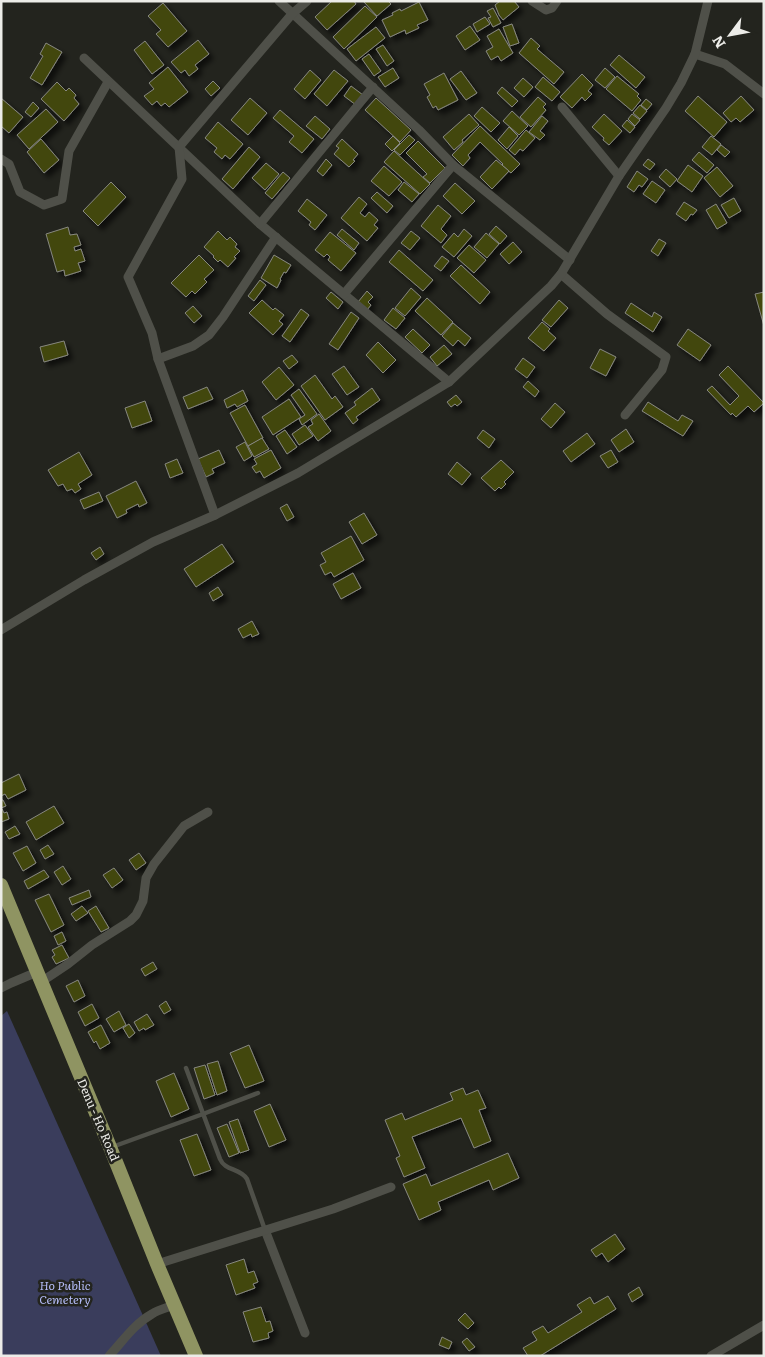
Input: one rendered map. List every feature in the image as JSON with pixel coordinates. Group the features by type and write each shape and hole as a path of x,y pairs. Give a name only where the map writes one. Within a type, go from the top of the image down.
{"main road":[{"name":"Denu - Ho Road","path":"1,885 110,1147 156,1264 196,1356"}],"street":[{"path":"279,1 419,130 453,165 570,260"},
{"path":"215,515 158,359 152,333 128,277 182,179 179,147 292,14 307,1"},
{"path":"532,1 546,10 552,8 556,1"},
{"path":"1,630 84,580 153,542 215,515 298,473 449,382 562,274 619,176 666,108 695,54 708,1"},
{"path":"695,54 725,64 764,94"},
{"path":"84,58 260,224 449,382"},
{"path":"1,159 9,164 20,192 44,206 62,199 68,151 108,82"},
{"path":"260,224 373,87"},
{"path":"562,107 619,176"},
{"path":"344,294 453,165"},
{"path":"158,359 193,346 209,335 224,317 276,237"},
{"path":"562,274 607,314 666,357 662,370 625,415"},
{"path":"1,988 11,982 39,977 130,921 136,915 143,901 146,878 154,864 184,826 208,812"},
{"path":"156,1264 333,1209 392,1187"},
{"path":"265,1230 305,1333"},
{"path":"110,1356 143,1320 174,1305"},
{"path":"711,1356 764,1325"}],"lane":[{"path":"186,1068 222,1164 244,1174 265,1230"},
{"path":"110,1147 258,1093"}],"green space":[{"name":"Ho Public Cemetery","path":"7,1011 161,1356 1,1356 1,1016"}],"building":[{"path":"332,1 354,1 356,4 327,30 315,17"},
{"path":"363,1 388,1 391,4 377,16"},
{"path":"500,1 514,1 519,7 503,20 495,5"},
{"path":"419,2 428,20 417,25 419,28 406,34 405,30 390,37 382,20 400,9 401,11"},
{"path":"163,3 187,31 168,47 156,34 161,30 148,16"},
{"path":"365,6 377,17 344,49 333,37"},
{"path":"493,8 501,23 493,27 488,18 491,17 487,11"},
{"path":"485,17 490,24 477,32 473,24"},
{"path":"512,24 519,43 510,46 503,27"},
{"path":"470,26 480,40 465,50 456,36"},
{"path":"376,27 385,38 356,61 347,49"},
{"path":"499,29 513,53 501,61 498,56 491,60 486,51 493,47 487,36"},
{"path":"531,38 540,46 537,49 564,72 554,84 519,53"},
{"path":"198,40 209,54 195,65 198,69 189,76 185,70 181,73 171,62"},
{"path":"145,41 164,65 152,74 134,50"},
{"path":"46,43 62,52 42,85 30,78 43,56 40,54"},
{"path":"383,45 394,61 387,66 376,49"},
{"path":"369,54 381,71 374,76 362,59"},
{"path":"619,55 645,77 636,88 610,65"},
{"path":"168,67 188,92 169,107 165,103 161,106 157,101 152,105 144,96 154,89 149,83"},
{"path":"393,68 399,78 385,87 378,77"},
{"path":"605,68 615,77 605,88 595,80"},
{"path":"310,70 321,80 305,99 294,89"},
{"path":"334,70 348,81 327,106 314,94"},
{"path":"461,71 477,93 466,100 450,79"},
{"path":"444,73 458,100 438,110 436,106 433,108 427,97 430,95 424,84"},
{"path":"582,74 593,85 588,91 592,94 585,101 582,97 572,108 560,97"},
{"path":"617,76 639,94 637,96 641,100 632,111 606,89"},
{"path":"543,77 560,92 552,101 535,87"},
{"path":"523,78 533,87 524,97 514,88"},
{"path":"213,81 220,88 211,96 205,89"},
{"path":"57,82 66,91 69,88 76,95 74,98 79,104 64,121 41,99"},
{"path":"351,86 363,95 356,105 344,96"},
{"path":"502,87 518,101 512,107 497,93"},
{"path":"698,96 727,122 714,137 685,111"},
{"path":"741,96 754,110 740,122 736,118 731,122 723,113"},
{"path":"538,97 546,104 543,107 546,110 531,127 520,117"},
{"path":"1,98 23,117 9,133 1,126"},
{"path":"250,98 267,113 248,135 231,120"},
{"path":"376,98 411,130 400,142 365,110"},
{"path":"646,99 652,104 647,110 641,105"},
{"path":"33,102 39,108 31,117 25,112"},
{"path":"640,105 647,111 640,119 633,113"},
{"path":"482,107 500,123 491,132 474,116"},
{"path":"46,109 58,122 29,149 17,135"},
{"path":"280,110 314,139 302,153 289,142 294,136 273,118"},
{"path":"512,111 528,126 519,135 503,121"},
{"path":"469,114 479,125 454,150 443,137"},
{"path":"604,114 622,131 609,145 592,127"},
{"path":"632,114 640,120 635,126 628,119"},
{"path":"315,116 330,129 322,139 306,126"},
{"path":"542,116 548,121 540,131 545,135 540,140 529,132"},
{"path":"627,120 635,127 630,133 622,126"},
{"path":"218,122 243,144 230,159 225,155 222,159 214,152 217,148 205,138"},
{"path":"480,126 520,164 511,173 480,142 468,155 470,158 463,166 452,155"},
{"path":"509,127 518,136 507,149 498,140"},
{"path":"526,130 535,138 523,151 520,149 515,155 509,150"},
{"path":"409,135 415,140 400,155 394,150"},
{"path":"393,136 400,143 392,151 385,144"},
{"path":"711,136 721,144 712,155 702,147"},
{"path":"41,139 59,160 44,173 27,152"},
{"path":"342,139 358,154 353,160 355,161 349,167 334,154 339,148 336,146"},
{"path":"418,141 445,168 430,183 423,177 427,174 406,153"},
{"path":"721,145 730,152 725,157 717,150"},
{"path":"249,147 260,157 233,189 222,179"},
{"path":"394,151 430,184 420,194 384,162"},
{"path":"699,152 714,165 707,173 692,160"},
{"path":"326,159 332,165 323,176 317,171"},
{"path":"648,159 655,164 650,170 643,165"},
{"path":"496,160 509,171 492,189 480,177"},
{"path":"266,163 279,174 265,190 252,178"},
{"path":"688,165 703,176 692,192 677,181"},
{"path":"384,166 402,182 389,196 371,181"},
{"path":"717,167 733,186 720,197 704,178"},
{"path":"666,169 677,179 670,187 659,177"},
{"path":"637,171 648,179 642,187 639,185 634,192 627,187"},
{"path":"283,172 290,178 272,199 265,193"},
{"path":"652,181 665,190 656,203 643,194"},
{"path":"111,182 126,197 98,226 83,211"},
{"path":"404,182 419,194 412,202 398,190"},
{"path":"455,183 475,201 462,214 443,196"},
{"path":"377,192 393,206 387,213 371,198"},
{"path":"359,197 367,204 360,213 365,217 369,212 378,220 374,225 378,228 367,241 341,218"},
{"path":"734,198 741,211 729,218 721,205"},
{"path":"307,199 327,215 315,230 309,225 311,222 298,211"},
{"path":"684,202 697,210 686,221 676,214"},
{"path":"716,204 727,223 717,229 706,210"},
{"path":"438,205 451,216 441,229 447,235 441,243 421,226"},
{"path":"496,226 507,236 500,244 489,234"},
{"path":"68,227 70,235 77,234 81,245 74,247 75,251 81,249 85,261 78,263 81,271 65,276 64,270 57,272 46,234"},
{"path":"342,229 359,243 354,250 337,235"},
{"path":"464,229 472,236 454,257 442,247 454,233 458,237"},
{"path":"218,231 227,240 230,237 237,244 235,247 240,251 228,267 220,260 218,262 204,247"},
{"path":"411,231 420,238 410,250 401,243"},
{"path":"330,232 356,253 341,271 328,260 330,257 327,254 324,257 315,250"},
{"path":"486,233 499,244 487,258 474,247"},
{"path":"659,239 666,243 658,256 651,251"},
{"path":"513,242 522,252 509,264 500,254"},
{"path":"469,245 486,260 474,273 457,258"},
{"path":"399,250 433,280 423,291 389,262"},
{"path":"199,255 214,270 204,279 207,282 195,294 192,291 186,297 171,283"},
{"path":"274,255 291,265 286,273 284,272 277,288 261,278"},
{"path":"442,256 449,261 441,271 434,266"},
{"path":"461,265 490,292 480,304 450,276"},
{"path":"260,280 266,285 254,301 248,296"},
{"path":"411,288 421,297 405,316 395,308"},
{"path":"367,291 373,297 368,302 371,305 367,310 358,302"},
{"path":"331,292 343,302 338,309 326,298"},
{"path":"764,292 764,326 755,294"},
{"path":"427,298 453,322 441,335 415,311"},
{"path":"262,300 273,310 275,308 284,315 279,321 283,324 273,335 249,313"},
{"path":"559,300 568,308 551,327 542,320"},
{"path":"631,303 652,317 654,312 662,317 653,332 625,313"},
{"path":"193,306 202,316 194,323 185,313"},
{"path":"393,308 405,318 396,329 384,320"},
{"path":"301,309 309,315 290,342 282,336"},
{"path":"351,312 359,318 338,350 329,344"},
{"path":"542,322 556,338 544,351 528,338"},
{"path":"453,323 471,338 465,346 458,340 453,346 442,336"},
{"path":"413,329 430,345 422,353 405,337"},
{"path":"688,329 711,345 700,361 677,345"},
{"path":"64,341 68,355 44,362 40,347"},
{"path":"378,342 396,360 383,373 366,355"},
{"path":"444,345 452,354 437,366 430,357"},
{"path":"600,349 616,357 606,376 590,368"},
{"path":"292,355 298,362 289,369 283,361"},
{"path":"523,358 535,367 527,378 515,369"},
{"path":"344,366 359,387 347,395 332,374"},
{"path":"728,366 764,403 754,412 748,406 736,417 732,413 731,415 707,390 712,386 730,405 739,396 719,375"},
{"path":"279,367 294,385 276,400 262,382"},
{"path":"315,375 332,399 335,396 343,407 325,420 301,386"},
{"path":"528,381 539,391 535,397 523,387"},
{"path":"207,387 213,399 188,409 183,397"},
{"path":"372,388 380,400 356,417 358,420 353,424 345,413 356,405 354,402"},
{"path":"299,389 317,414 302,425 299,419 305,415 291,395"},
{"path":"243,390 248,401 237,407 235,404 227,408 224,400"},
{"path":"456,395 462,402 457,406 455,404 451,407 447,402"},
{"path":"289,399 301,417 273,435 262,417"},
{"path":"145,401 152,421 132,428 125,408"},
{"path":"648,402 678,421 682,415 693,421 683,436 642,411"},
{"path":"555,403 565,412 551,428 541,419"},
{"path":"245,405 263,438 248,446 230,413"},
{"path":"319,414 331,431 318,441 308,427 313,424 311,420"},
{"path":"305,425 313,436 299,445 292,434"},
{"path":"626,429 634,442 619,452 611,440"},
{"path":"285,430 297,447 287,454 276,436"},
{"path":"483,430 495,439 489,448 477,438"},
{"path":"587,433 595,444 571,462 563,451"},
{"path":"262,438 269,449 254,457 248,446"},
{"path":"245,442 252,456 244,461 236,447"},
{"path":"219,450 225,463 212,469 214,473 206,477 198,459"},
{"path":"271,450 281,468 264,478 260,471 256,473 252,467 257,464 254,459"},
{"path":"611,450 618,462 608,468 600,456"},
{"path":"79,452 92,475 78,484 81,489 75,493 72,489 67,491 63,484 58,486 48,470"},
{"path":"177,459 183,473 170,478 165,464"},
{"path":"501,460 514,472 504,482 506,484 501,489 499,487 495,491 481,478"},
{"path":"457,462 471,474 462,485 448,474"},
{"path":"136,481 147,503 139,507 138,504 126,510 127,513 117,518 106,496"},
{"path":"99,492 103,501 84,509 80,500"},
{"path":"287,504 294,517 287,521 280,508"},
{"path":"364,513 377,535 362,544 349,522"},
{"path":"351,536 364,560 334,577 331,572 325,575 320,565 326,562 321,553"},
{"path":"222,544 234,562 196,587 184,569"},
{"path":"100,547 104,554 96,560 91,553"},
{"path":"353,573 361,588 341,599 333,584"},
{"path":"218,587 223,595 213,601 209,593"},
{"path":"252,621 259,634 252,637 251,634 243,638 238,629"},
{"path":"19,774 26,790 8,799 5,794 1,796 1,783"},
{"path":"1,800 3,800 6,806 1,808"},
{"path":"54,806 64,823 36,840 26,822"},
{"path":"1,810 4,813 7,812 9,819 1,822"},
{"path":"15,826 20,834 9,839 5,832"},
{"path":"48,845 54,854 45,859 40,850"},
{"path":"27,846 36,863 23,871 13,853"},
{"path":"139,853 146,863 136,870 129,860"},
{"path":"63,866 71,879 62,885 54,872"},
{"path":"114,868 123,880 112,888 103,875"},
{"path":"44,870 49,877 28,889 24,881"},
{"path":"89,890 91,897 72,905 69,898"},
{"path":"49,894 64,925 51,932 35,900"},
{"path":"82,906 88,913 76,921 71,914"},
{"path":"96,906 109,928 101,932 88,911"},
{"path":"62,932 66,941 58,945 54,936"},
{"path":"62,945 69,958 56,964 52,957 55,955 52,950"},
{"path":"153,962 157,969 145,976 141,969"},
{"path":"78,980 85,996 74,1002 66,986"},
{"path":"166,1001 171,1010 164,1014 159,1006"},
{"path":"92,1004 99,1018 85,1026 78,1012"},
{"path":"119,1011 126,1025 114,1032 106,1019"},
{"path":"147,1014 154,1025 139,1031 134,1022"},
{"path":"129,1024 135,1033 129,1038 123,1028"},
{"path":"101,1025 110,1043 100,1049 88,1032"},
{"path":"249,1045 264,1081 245,1088 230,1053"},
{"path":"218,1061 227,1091 217,1095 207,1064"},
{"path":"205,1065 215,1095 204,1099 194,1068"},
{"path":"174,1073 189,1109 171,1117 156,1081"},
{"path":"463,1088 466,1095 478,1090 486,1108 479,1110 491,1141 474,1148 461,1118 412,1137 425,1168 404,1177 396,1158 400,1156 385,1120 402,1113 405,1120 453,1100 450,1093"},
{"path":"270,1104 286,1140 269,1147 254,1111"},
{"path":"238,1119 249,1150 240,1153 229,1122"},
{"path":"227,1124 239,1153 229,1157 217,1128"},
{"path":"197,1134 211,1170 194,1176 180,1140"},
{"path":"508,1153 519,1178 493,1190 489,1180 438,1202 441,1210 419,1220 403,1184 426,1174 431,1186"},
{"path":"615,1234 625,1249 608,1262 602,1253 596,1257 591,1250"},
{"path":"244,1259 248,1273 254,1271 258,1282 253,1284 255,1288 236,1295 226,1265"},
{"path":"639,1287 643,1295 632,1302 628,1294"},
{"path":"608,1296 616,1309 540,1356 528,1356 523,1348 537,1340 532,1332 543,1326 548,1333 582,1312 577,1305 590,1297 594,1304"},
{"path":"261,1307 266,1322 270,1321 273,1331 268,1333 269,1338 253,1342 243,1312"},
{"path":"465,1313 474,1323 468,1329 458,1320"},
{"path":"442,1337 452,1342 449,1349 439,1345"},
{"path":"467,1338 475,1347 469,1351 462,1342"}]}
